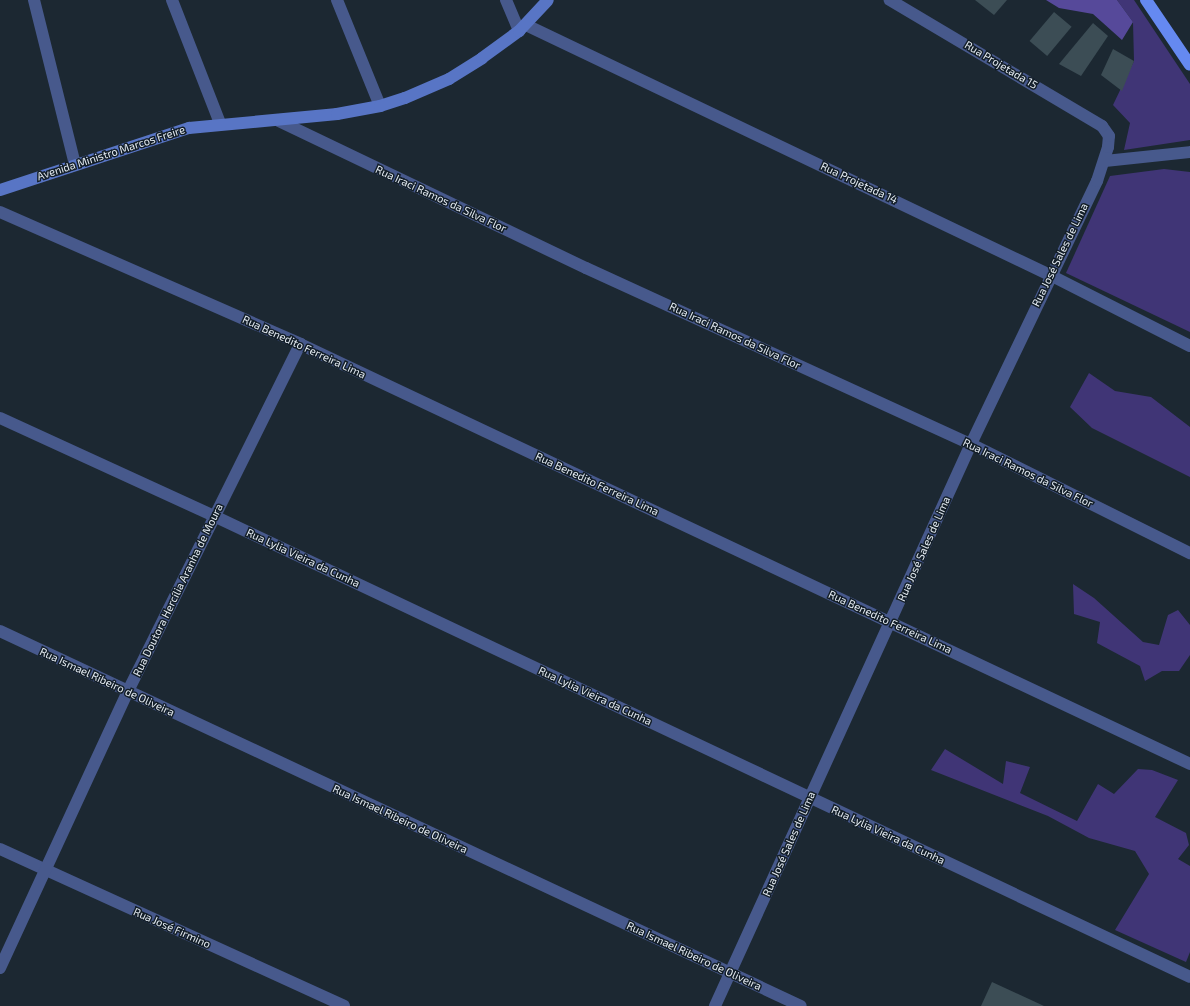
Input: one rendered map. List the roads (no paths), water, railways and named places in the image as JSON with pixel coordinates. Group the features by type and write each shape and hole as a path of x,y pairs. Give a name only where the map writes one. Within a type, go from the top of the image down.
{"main road":[{"path":"1146,0 1190,65"}],"street":[{"path":"34,0 75,164"},
{"path":"172,0 220,123"},
{"path":"337,0 380,106"},
{"path":"506,0 522,28"},
{"name":"Avenida Ministro Marcos Freire","path":"0,190 157,137 220,123 279,122 380,106 449,79 522,28 548,0"},
{"name":"Rua Projetada 15","path":"890,0 1102,126 1109,136"},
{"name":"Rua Projetada 14","path":"522,28 1050,275 1190,346"},
{"name":"Rua Iraci Ramos da Silva Flor","path":"279,122 594,272 971,444 1190,553"},
{"name":"Rua José Sales de Lima","path":"715,1006 971,444 1105,160 1109,136"},
{"path":"1105,160 1190,152"},
{"name":"Rua Benedito Ferreira Lima","path":"0,212 300,344 1190,764"},
{"name":"Rua Doutora Hercília Aranha de Moura","path":"0,968 127,693 300,344"},
{"name":"Rua Lylia Vieira da Cunha","path":"0,418 214,516 1190,976"},
{"name":"Rua Ismael Ribeiro de Oliveira","path":"0,631 127,693 801,1006"},
{"name":"Rua José Firmino","path":"0,849 344,1006"}]}
